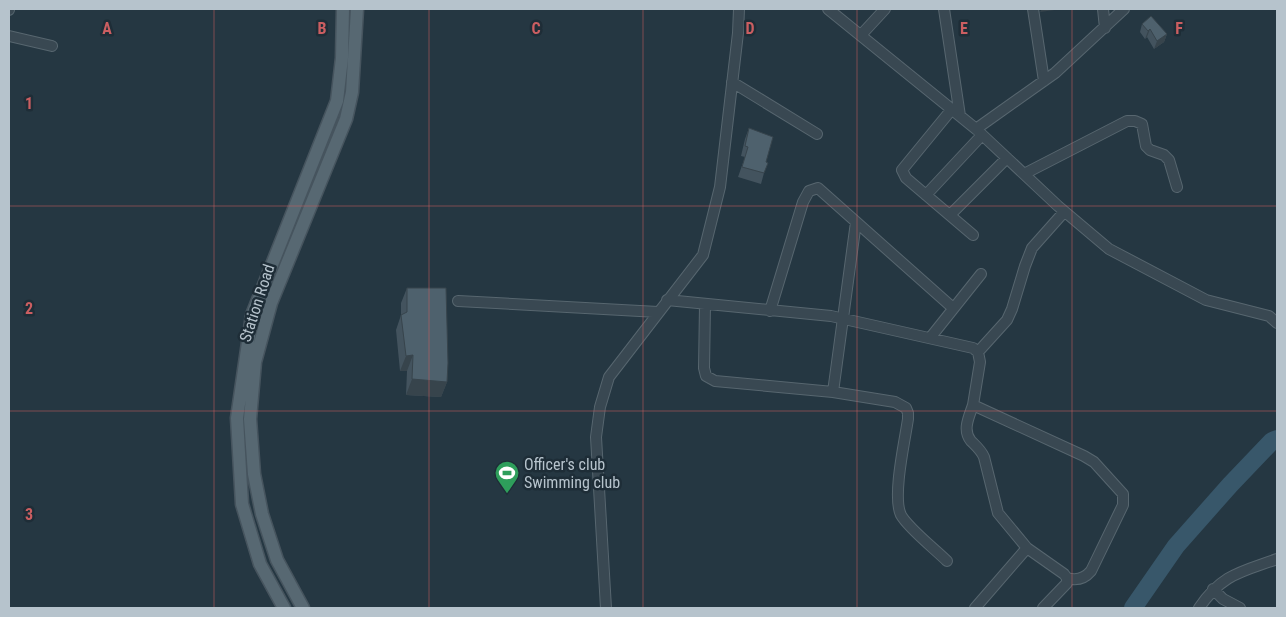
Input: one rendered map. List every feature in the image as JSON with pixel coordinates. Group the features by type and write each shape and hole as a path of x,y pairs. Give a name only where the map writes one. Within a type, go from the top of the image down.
{"main road":[{"name":"Station Road","path":"304,608 277,560 262,514 254,474 250,410 264,301 332,116 339,91 343,9"},
{"name":"Station Road","path":"284,608 260,564 241,500 237,418 249,325 264,301 346,119 352,92 357,9"},
{"path":"339,91 352,92"}],"street":[{"path":"606,608 596,437 600,407 609,377 703,255 720,187 738,33 739,9"},
{"path":"828,9 956,112 1064,212 1110,249 1206,300 1269,316 1277,323"},
{"path":"860,35 884,9"},
{"path":"944,9 956,112 902,170 906,178 973,234"},
{"path":"1032,9 1044,82"},
{"path":"1103,9 1105,28"},
{"path":"926,195 979,132 1055,73 1124,9"},
{"path":"9,36 52,46"},
{"path":"732,82 817,134"},
{"path":"1024,174 1128,121 1135,121 1142,124 1146,146 1150,150 1164,155 1169,160 1177,187"},
{"path":"950,215 1007,158"},
{"path":"770,311 803,202 809,191 818,188 953,308"},
{"path":"978,352 1007,320 1032,248 1064,212"},
{"path":"833,392 856,222"},
{"path":"930,338 981,274"},
{"path":"667,300 843,318 966,345 978,352 980,362 973,405 967,425 968,437 984,457 998,512 1026,548 1067,578 1078,579 1088,575 1124,505 1123,494 1094,462 1084,456 973,405"},
{"path":"458,302 658,312"},
{"path":"705,305 704,368 706,376 710,379 833,392 895,402 906,408 908,419 900,470 899,510 906,522 947,561"},
{"path":"975,608 1026,548"},
{"path":"1199,608 1213,589 1222,581 1277,559"},
{"path":"1043,608 1067,583 1067,578"},
{"path":"1213,589 1223,599 1240,608"}],"building":[{"path":"1151,16 1167,34 1157,41 1150,29 1148,31 1142,24"},
{"path":"749,128 773,137 764,173 742,167 748,147 745,146"},
{"path":"407,288 446,288 447,382 412,379 413,355 406,356 401,315 407,312"}],"waterway":[{"path":"1133,608 1176,546 1230,485 1272,441 1277,439"}],"place":[{"name":"Officer's club Swimming club","path":"507,494"}]}
